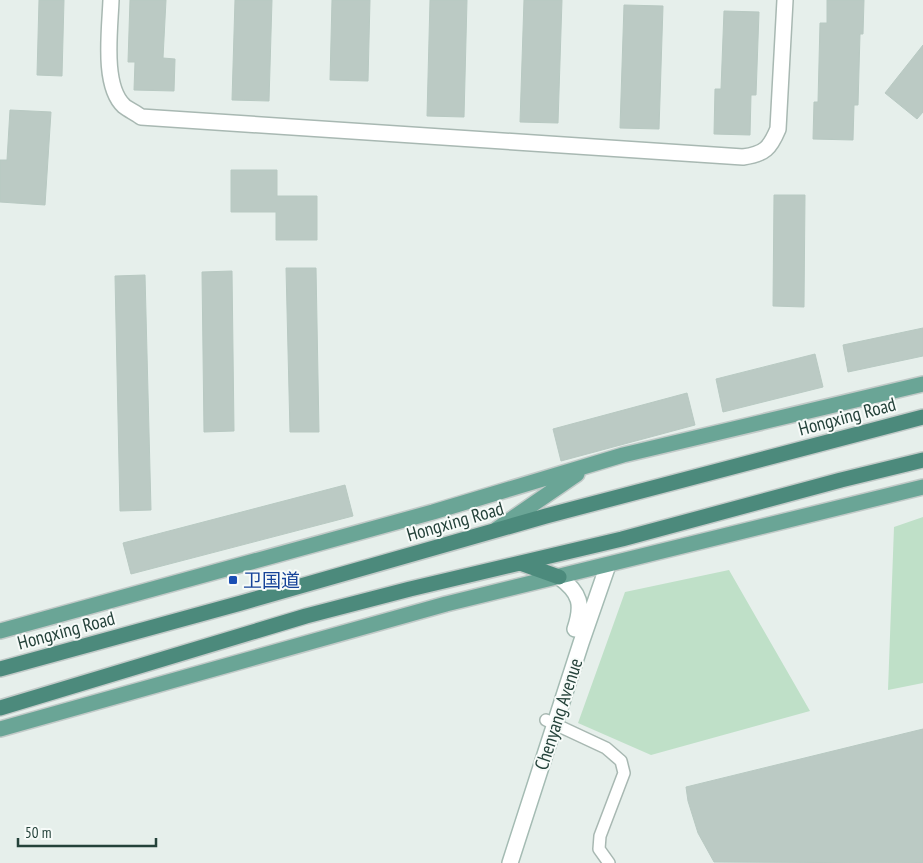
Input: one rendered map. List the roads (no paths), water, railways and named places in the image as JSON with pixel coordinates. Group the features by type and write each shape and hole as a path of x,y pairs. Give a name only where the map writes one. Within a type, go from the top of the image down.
{"highway":[{"name":"Hongxing Road","path":"0,669 242,603 546,516 923,417"},
{"path":"0,708 306,616 410,589 622,539 923,460"},
{"path":"519,563 559,577"}],"main road":[{"path":"0,631 433,512 623,455 923,384"},
{"path":"494,531 591,465"},
{"path":"536,482 546,516"},
{"path":"0,729 446,604 923,487"},
{"path":"608,565 622,539"}],"street":[{"path":"111,0 110,74 113,90 124,106 141,116 744,157 758,155 771,145 778,129 785,0"},
{"name":"Chenyang Avenue","path":"500,863 608,565"},
{"name":"Chenyang Avenue","path":"510,863 581,611 572,588 559,577"}],"lane":[{"path":"550,722 606,748 621,761 624,773 600,836 599,848 610,863"}],"place":[{"name":"卫国道","path":"233,580"}]}
